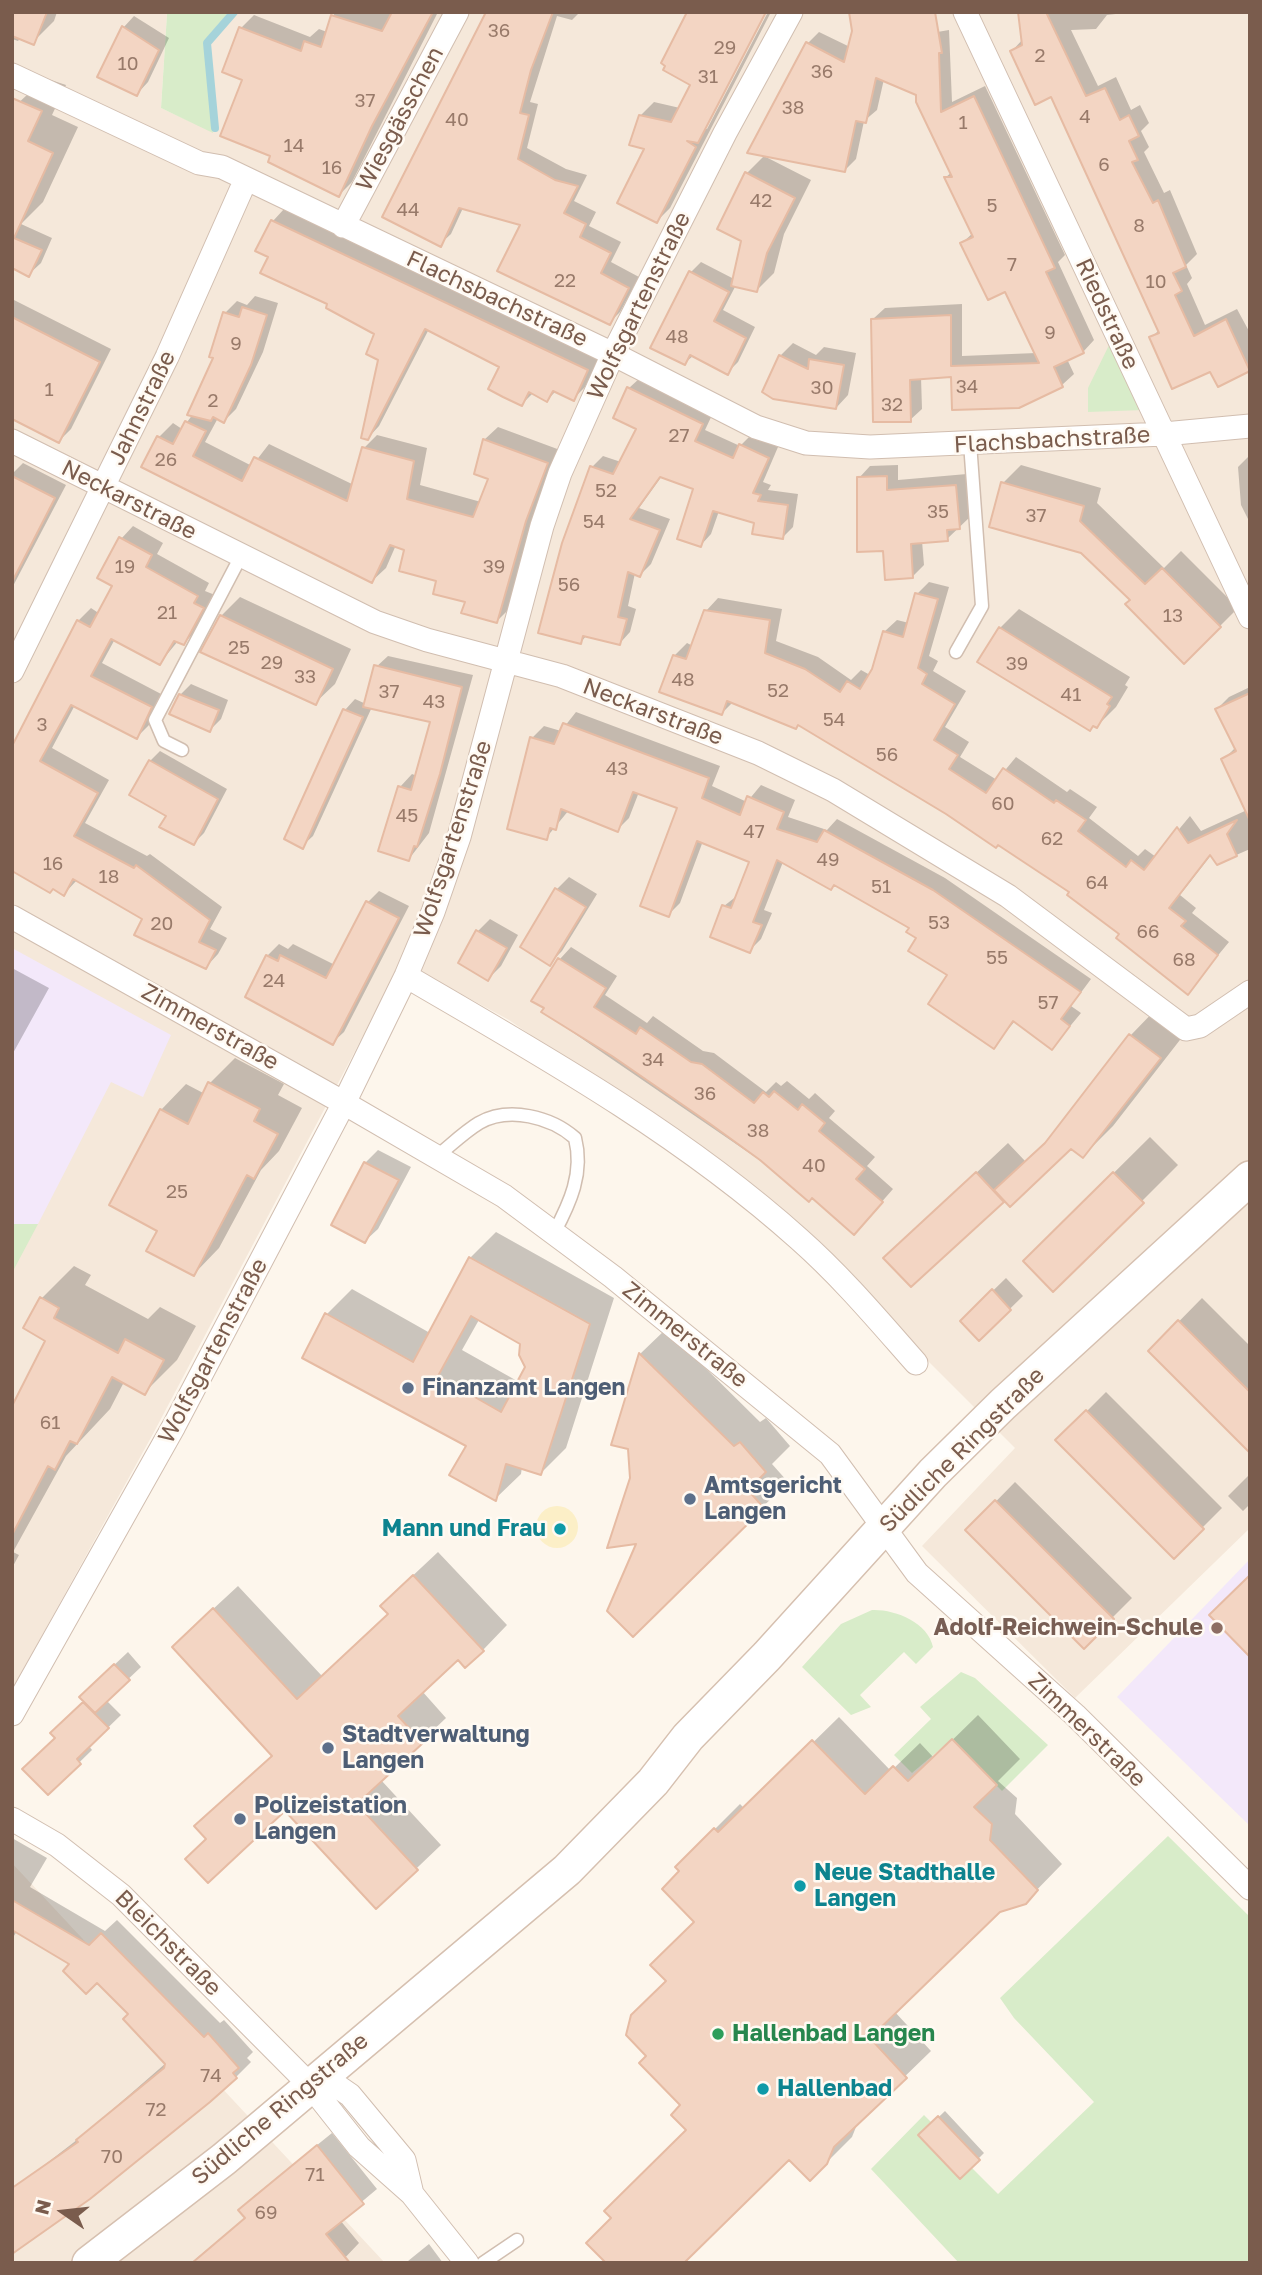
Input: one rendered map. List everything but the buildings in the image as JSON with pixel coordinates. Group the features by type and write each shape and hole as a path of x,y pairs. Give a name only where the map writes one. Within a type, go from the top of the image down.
{"main road":[{"name":"Südliche Ringstraße","path":"89,2263 203,2176 468,1950 517,1914 567,1870 653,1782 688,1737 933,1473 1003,1404 1250,1178"}],"street":[{"name":"Wiesgässchen","path":"343,226 457,12"},
{"name":"Wolfsgartenstraße","path":"12,1714 174,1426 344,1102 406,976 433,912 459,837 545,517 580,425 725,133 790,12"},
{"name":"Riedstraße","path":"965,12 1250,617"},
{"name":"Flachsbachstraße","path":"12,75 199,163 222,167 614,354 755,427 806,443 870,447 1164,435 1250,426"},
{"name":"Jahnstraße","path":"12,671 167,357 246,179"},
{"name":"Neckarstraße","path":"12,441 398,632 562,676 758,753 833,790 1008,896 1186,1029 1200,1026 1250,992"},
{"name":"Zimmerstraße","path":"12,918 344,1102 504,1196 554,1233 822,1447 885,1526 921,1577 1075,1716 1250,1888"},
{"path":"406,976 565,1069 700,1159 797,1237 840,1277 916,1363"},
{"name":"Bleichstraße","path":"12,1819 57,1845 121,1895 315,2080 359,2147 412,2194 467,2263"}],"lane":[{"path":"956,652 982,606 970,443"},
{"path":"182,750 164,741 155,720 241,556"},
{"path":"436,1157 488,1119 523,1116 537,1118 563,1128 575,1138 578,1164 570,1202 554,1233"},
{"path":"483,2263 517,2240"}],"shaded area":[{"path":"12,12 167,14 161,108 213,132 204,40 229,12 1250,12 1250,1528 1075,1698 922,1546 1015,1448 767,1200 509,1020 402,962 154,1432 12,1690"},
{"path":"12,948 171,1035 143,1097 111,1082 38,1224 12,1224"},
{"name":"Adolf-Reichwein-Schule","path":"1250,1559 1250,1826 1117,1697"},
{"path":"12,1863 385,2263 12,2263"}],"green space":[{"path":"163,12 229,12 204,41 213,133 161,108 167,14"},
{"path":"1114,335 1144,410 1088,412 1088,388"},
{"path":"12,1224 38,1224 12,1273"},
{"path":"872,1610 890,1612 909,1619 930,1638 933,1647 916,1664 904,1652 860,1695 871,1707 851,1715 802,1667 841,1624"},
{"path":"961,1672 975,1678 1048,1745 1002,1791 951,1740 912,1773 894,1755 931,1719 920,1707"},
{"path":"1168,1836 1250,1917 1250,2263 959,2263 871,2169 924,2115 931,2122 918,2136 960,2179 972,2168 998,2194 1094,2102 1014,2018 1000,1998"}],"sand":[{"path":"557,1506 572,1512 578,1527 572,1542 557,1548 542,1542 536,1527 542,1512"}],"waterway":[{"path":"215,128 207,43 234,12"}],"place":[{"name":"Finanzamt Langen","path":"408,1388"},
{"name":"Amtsgericht Langen","path":"690,1499"},
{"name":"Mann und Frau","path":"560,1529"},
{"name":"Adolf-Reichwein-Schule","path":"1217,1628"},
{"name":"Stadtverwaltung Langen","path":"328,1748"},
{"name":"Polizeistation Langen","path":"240,1819"},
{"name":"Neue Stadthalle Langen","path":"800,1886"},
{"name":"Hallenbad Langen","path":"718,2034"},
{"name":"Hallenbad","path":"763,2089"}]}
